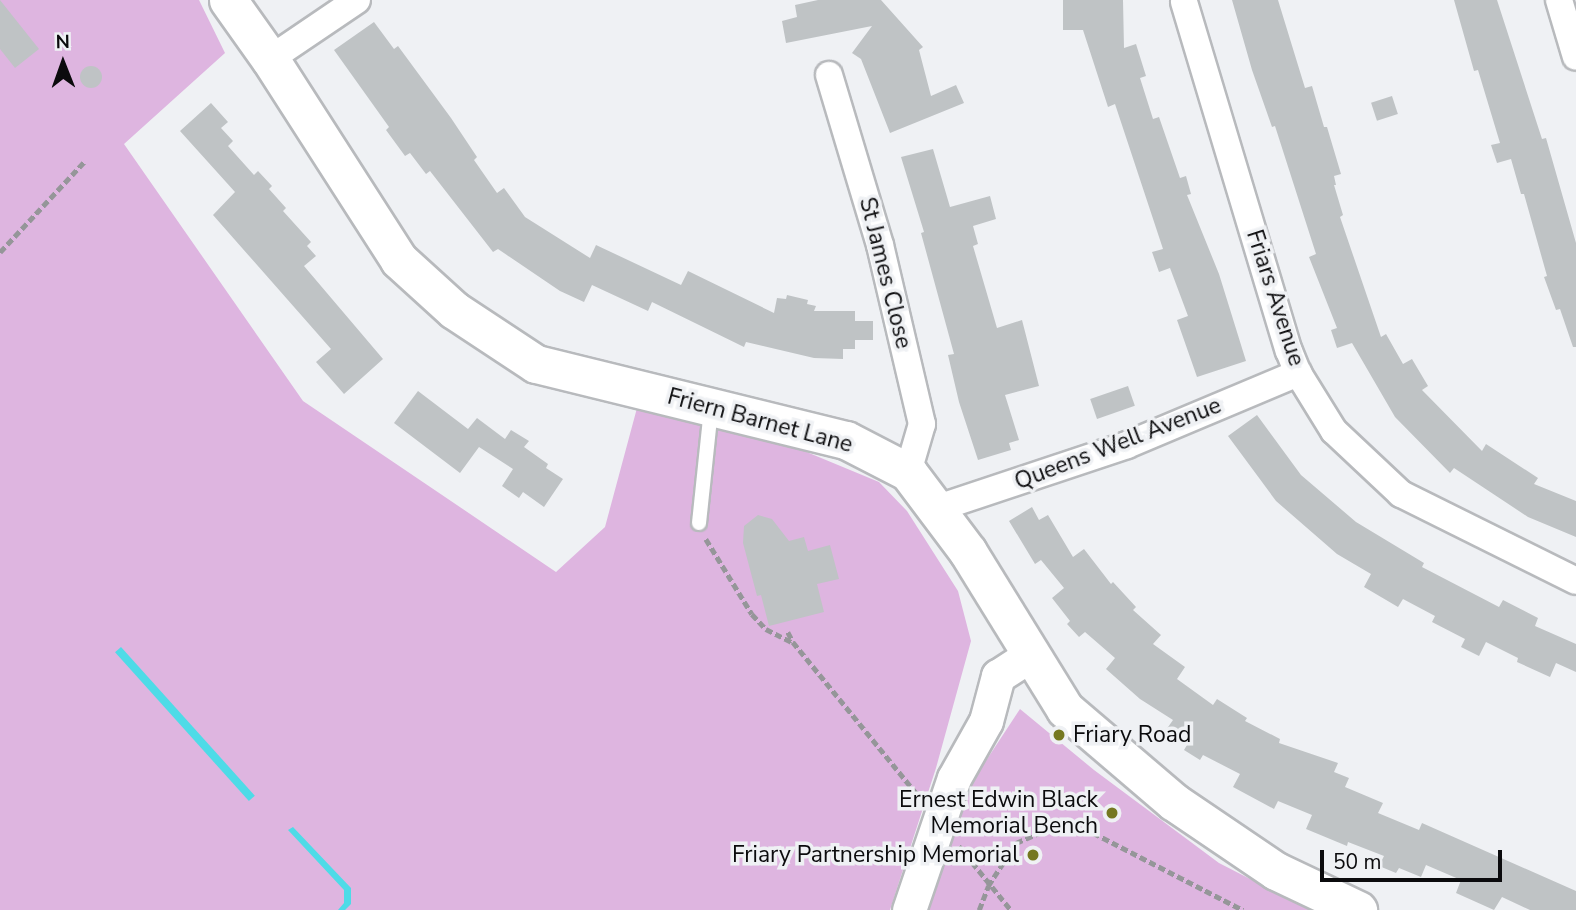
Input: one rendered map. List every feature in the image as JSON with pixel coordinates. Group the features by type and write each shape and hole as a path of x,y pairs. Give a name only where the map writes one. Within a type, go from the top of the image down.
{"main road":[{"name":"Friern Barnet Lane","path":"228,0 270,59 398,260 454,310 536,364 846,440 908,472 968,552 1065,709 1174,802 1276,871 1358,910"}],"street":[{"path":"270,59 357,0"},
{"path":"1559,0 1576,57"},
{"name":"Friars Avenue","path":"1185,2 1298,373 1334,431 1401,494 1576,581"},
{"name":"St James Close","path":"829,75 880,245 922,424 908,472"},
{"name":"Queens Well Avenue","path":"935,509 1127,445 1298,373"},
{"path":"909,910 954,778 986,721 998,677 1030,655"}],"lane":[{"path":"699,523 711,407"}],"path":[{"path":"0,252 85,161"},
{"path":"699,523 752,614 766,629 793,642"},
{"path":"788,632 793,642 940,822 988,886 1011,910"},
{"path":"979,910 988,886 1016,843 1062,823 1084,828 1243,910"}],"shaded area":[{"path":"0,0 199,0 225,53 124,144 303,401 556,572 605,527 637,408 797,448 879,482 907,511 958,591 971,641 936,768 890,910 0,910"},
{"path":"1020,709 1094,770 1219,863 1310,910 927,910 972,782"}],"water":[{"path":"121,647 255,796 249,801 115,652"},
{"path":"293,827 351,888 351,904 345,910 338,910 344,903 344,890 288,830"}],"building":[{"path":"0,0 39,49 15,68 0,49"},
{"path":"818,0 881,0 923,47 919,50 931,96 956,85 964,103 890,133 861,59 852,53 872,26 786,43 782,21 797,17 795,5"},
{"path":"1063,0 1123,0 1124,48 1136,44 1146,76 1140,78 1153,119 1159,117 1180,178 1186,176 1191,194 1187,195 1219,274 1246,361 1197,377 1177,320 1188,316 1170,268 1159,272 1152,252 1163,249 1115,104 1108,107 1083,30 1063,30"},
{"path":"1232,0 1278,0 1305,88 1312,86 1324,127 1327,127 1341,174 1334,176 1343,215 1340,217 1381,337 1386,334 1403,364 1412,359 1428,386 1422,390 1482,451 1486,444 1538,478 1534,484 1576,501 1576,537 1528,517 1454,468 1450,473 1395,417 1352,343 1337,348 1331,330 1337,328 1309,257 1316,254 1275,126 1272,127 1252,70"},
{"path":"1454,0 1497,0 1542,139 1546,138 1576,243 1576,347 1573,347 1560,309 1556,310 1544,277 1547,276 1524,194 1521,194 1511,159 1497,163 1491,145 1500,143 1478,70 1474,71"},
{"path":"374,22 394,49 398,46 451,118 477,157 474,160 497,193 504,188 525,217 590,258 596,245 681,285 688,271 774,313 777,298 786,299 787,295 808,300 807,304 816,306 814,311 855,311 855,321 873,321 873,340 855,340 855,349 843,349 843,359 814,358 746,342 744,347 652,302 648,311 592,285 584,302 560,291 498,249 493,252 430,171 426,174 410,153 405,156 386,130 389,127 334,50"},
{"path":"87,66 95,66 102,73 102,81 95,88 87,88 80,81 80,73"},
{"path":"1392,96 1398,114 1377,121 1371,103"},
{"path":"211,103 228,122 221,128 233,141 228,146 254,175 258,171 272,186 269,189 286,208 283,211 311,242 307,246 316,256 304,266 383,359 344,394 316,362 331,349 213,215 235,192 180,131"},
{"path":"933,149 950,207 990,196 996,219 973,226 978,244 973,246 997,328 1022,320 1039,386 1005,395 1019,440 1009,443 1011,450 978,460 959,402 948,355 954,354 921,233 924,232 901,157"},
{"path":"1128,386 1135,406 1097,419 1090,399"},
{"path":"418,391 468,429 477,418 505,439 511,430 529,441 524,447 548,464 546,468 563,479 544,507 523,492 519,498 502,486 513,469 479,447 460,473 394,423"},
{"path":"1257,415 1301,475 1356,522 1424,563 1422,567 1499,607 1503,600 1538,618 1535,626 1576,644 1576,672 1556,663 1550,677 1517,662 1518,658 1486,642 1479,656 1461,647 1465,639 1432,622 1435,616 1403,599 1398,607 1364,587 1371,574 1337,554 1276,501 1228,436"},
{"path":"1032,507 1039,520 1048,515 1073,557 1084,549 1111,584 1113,582 1136,607 1133,610 1161,635 1153,644 1185,667 1177,679 1213,705 1217,699 1247,718 1245,721 1280,739 1279,743 1338,763 1334,772 1349,778 1345,787 1383,803 1378,813 1419,830 1422,823 1576,891 1576,910 1530,910 1502,897 1494,910 1456,893 1461,880 1426,865 1421,877 1399,868 1396,873 1379,866 1384,856 1348,842 1347,846 1306,829 1312,815 1278,801 1274,809 1233,787 1240,774 1203,755 1200,760 1184,750 1187,745 1166,730 1173,720 1140,699 1106,669 1115,658 1085,632 1079,637 1067,624 1070,621 1052,598 1064,588 1041,560 1035,564 1009,521"},
{"path":"758,515 772,519 789,541 804,537 808,551 830,545 839,579 817,584 824,612 769,626 761,595 757,596 743,543 744,526"}],"place":[{"name":"Friary Road","path":"1059,735"},
{"name":"Ernest Edwin Black Memorial Bench","path":"1112,813"},
{"name":"Friary Partnership Memorial","path":"1033,855"}]}
